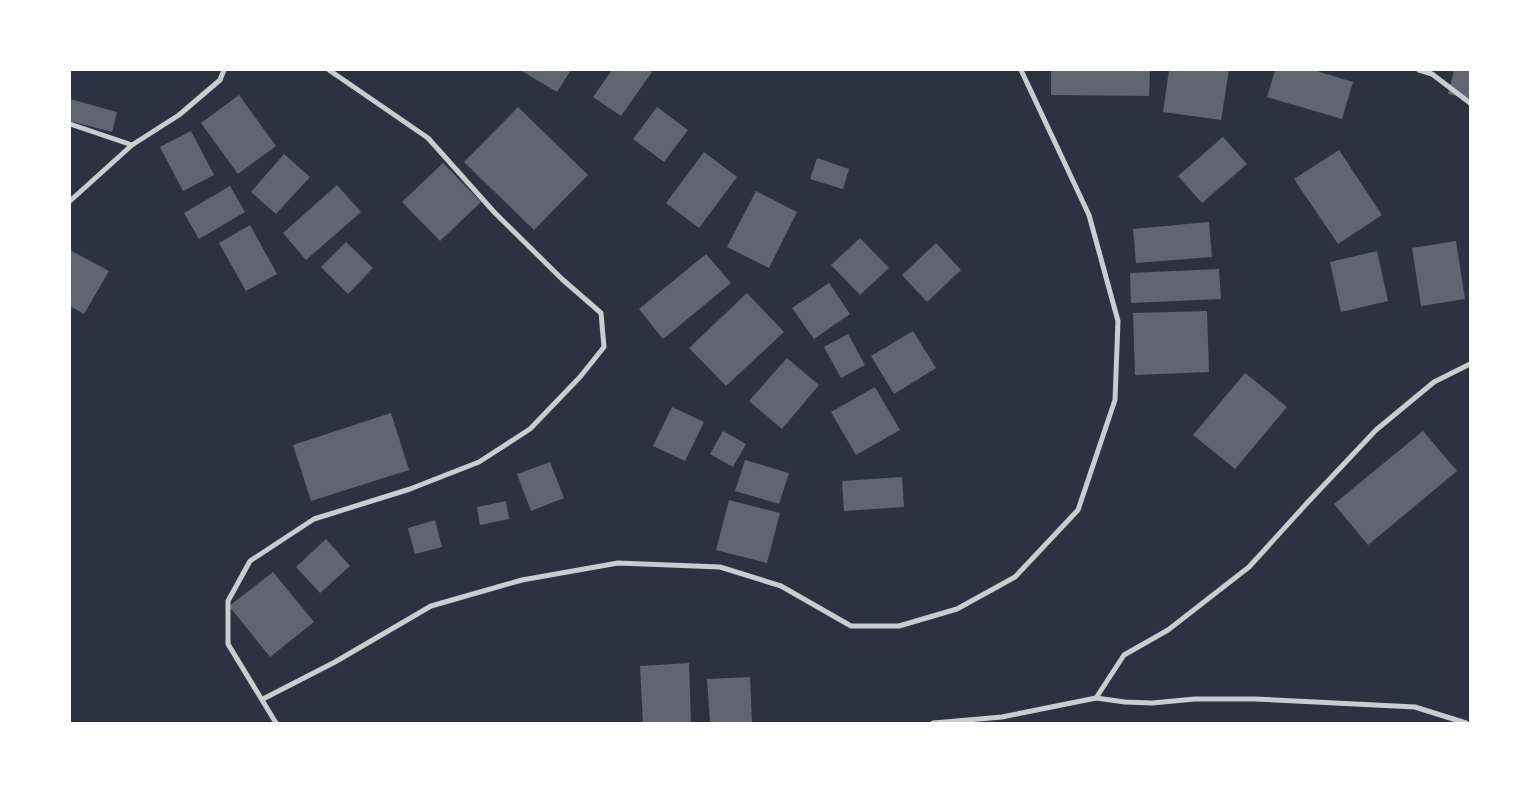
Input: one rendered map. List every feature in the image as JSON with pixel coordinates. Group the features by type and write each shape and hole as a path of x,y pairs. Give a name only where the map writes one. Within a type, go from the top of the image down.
{"street":[{"path":"70,201 132,145 179,114 220,80 224,70"},
{"path":"276,723 228,644 228,601 250,561 314,519 410,488 479,462 530,429 580,377 604,347 601,313 562,279 495,213 428,138 329,70"},
{"path":"262,699 335,662 431,606 522,580 618,563 720,567 781,586 851,626 898,626 957,608 1015,577 1078,510 1114,400 1118,321 1089,215 1021,70"},
{"path":"1419,70 1432,74 1470,103"},
{"path":"70,124 132,145"},
{"path":"1096,698 1124,655 1168,630 1249,567 1376,430 1434,382 1470,364"},
{"path":"933,723 1002,717 1096,698 1152,703 1195,699 1255,699 1416,707 1466,723"}],"building":[{"path":"520,70 571,70 557,92"},
{"path":"612,70 649,70 652,72 621,116 593,97"},
{"path":"1051,70 1150,70 1149,96 1051,95"},
{"path":"1169,70 1229,70 1221,120 1163,112"},
{"path":"1275,70 1313,70 1353,82 1342,119 1267,97"},
{"path":"1454,70 1470,70 1470,99 1448,94"},
{"path":"239,95 276,146 238,174 201,123"},
{"path":"70,99 117,112 112,132 70,121"},
{"path":"518,107 588,175 534,230 464,162"},
{"path":"657,107 688,130 664,162 633,139"},
{"path":"191,131 214,175 183,191 160,147"},
{"path":"1223,137 1247,164 1202,203 1178,176"},
{"path":"1339,150 1382,215 1338,244 1294,179"},
{"path":"704,152 737,177 699,228 666,203"},
{"path":"284,154 310,177 276,214 251,192"},
{"path":"817,158 849,169 843,189 810,179"},
{"path":"443,163 481,202 440,241 402,202"},
{"path":"337,185 361,212 306,260 283,233"},
{"path":"230,186 245,212 199,239 184,213"},
{"path":"756,191 797,212 769,268 727,247"},
{"path":"1209,222 1212,257 1136,263 1133,229"},
{"path":"250,225 277,274 246,291 219,243"},
{"path":"860,238 889,268 860,295 831,265"},
{"path":"1456,241 1465,299 1421,306 1412,248"},
{"path":"346,242 373,268 348,294 321,267"},
{"path":"936,243 961,270 927,302 902,275"},
{"path":"70,250 109,271 84,314 70,306"},
{"path":"1377,251 1388,301 1341,312 1330,262"},
{"path":"706,254 731,283 663,339 639,309"},
{"path":"1219,269 1221,299 1131,303 1130,273"},
{"path":"829,283 850,314 814,339 792,308"},
{"path":"747,293 784,332 726,386 689,348"},
{"path":"1207,311 1209,372 1135,375 1133,313"},
{"path":"913,331 936,368 894,394 871,356"},
{"path":"848,334 865,365 841,378 824,347"},
{"path":"787,358 819,385 782,429 749,401"},
{"path":"1245,373 1287,407 1235,469 1193,435"},
{"path":"875,387 900,430 856,455 831,412"},
{"path":"672,407 704,422 685,461 653,446"},
{"path":"391,413 409,470 311,501 293,445"},
{"path":"723,431 746,444 733,467 710,454"},
{"path":"1423,431 1457,471 1368,545 1334,504"},
{"path":"745,460 789,473 779,504 735,491"},
{"path":"550,462 564,498 531,511 517,474"},
{"path":"902,477 904,507 844,511 842,481"},
{"path":"729,500 780,513 767,563 716,550"},
{"path":"506,501 509,519 480,525 477,507"},
{"path":"435,520 442,547 415,554 408,528"},
{"path":"326,539 350,566 320,593 296,567"},
{"path":"273,572 314,622 270,657 229,606"},
{"path":"689,663 691,723 643,723 640,666"},
{"path":"750,677 752,723 710,723 707,679"}]}
